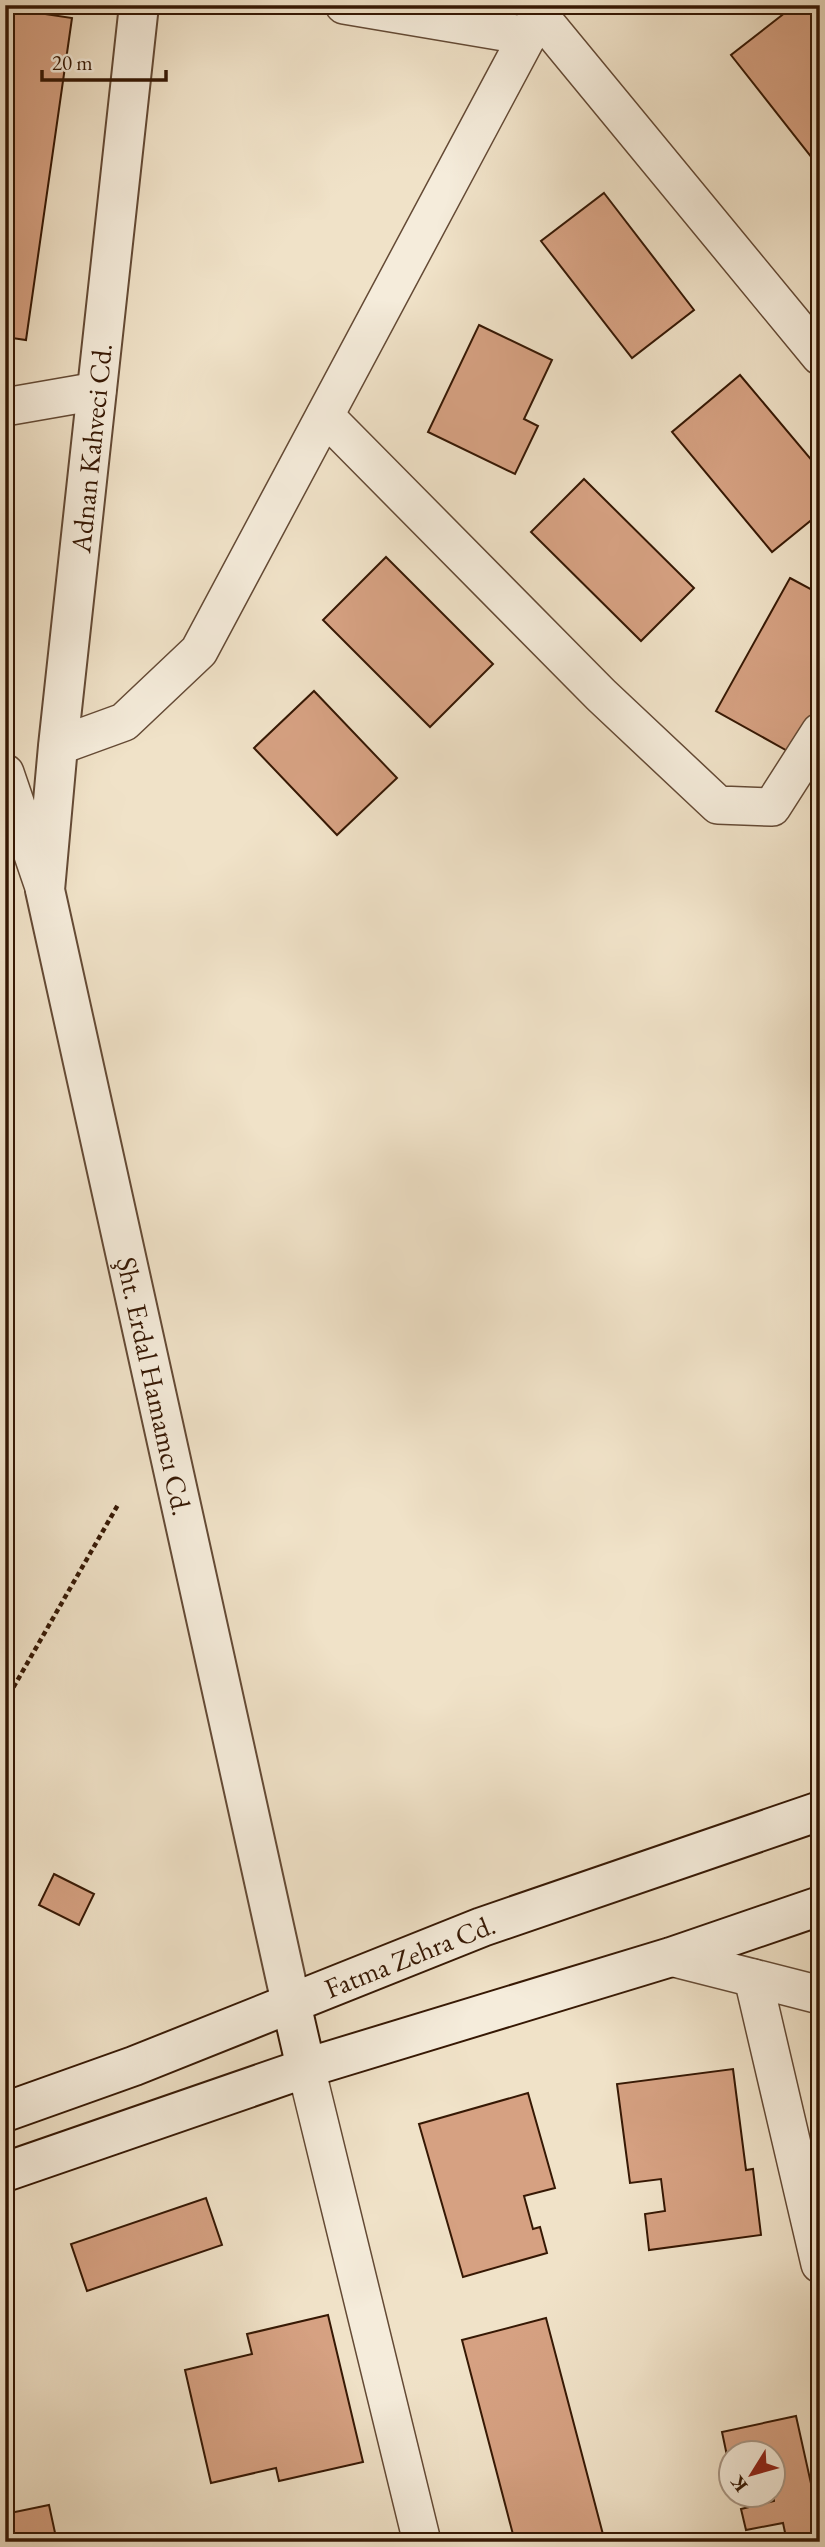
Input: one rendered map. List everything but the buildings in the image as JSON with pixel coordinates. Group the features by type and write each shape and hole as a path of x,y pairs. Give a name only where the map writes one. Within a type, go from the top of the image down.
{"street":[{"name":"Adnan Kahveci Cd.","path":"45,890 58,747 139,5"},
{"path":"344,5 537,19 820,356"},
{"path":"58,747 124,722 199,652 537,19"},
{"path":"5,407 97,391"},
{"path":"325,416 601,695 718,805 772,807 820,732"},
{"name":"Şht. Erdal Hamamcı Cd.","path":"5,773 45,890 306,2068"},
{"name":"Fatma Zehra Cd.","path":"5,2112 134,2066 482,1927 820,1811"},
{"path":"5,2172 306,2068 671,1957 820,1906"},
{"path":"671,1957 820,1995"},
{"path":"753,1978 820,2264"},
{"path":"306,2068 422,2542"}],"path":[{"path":"5,1702 119,1503"}]}
